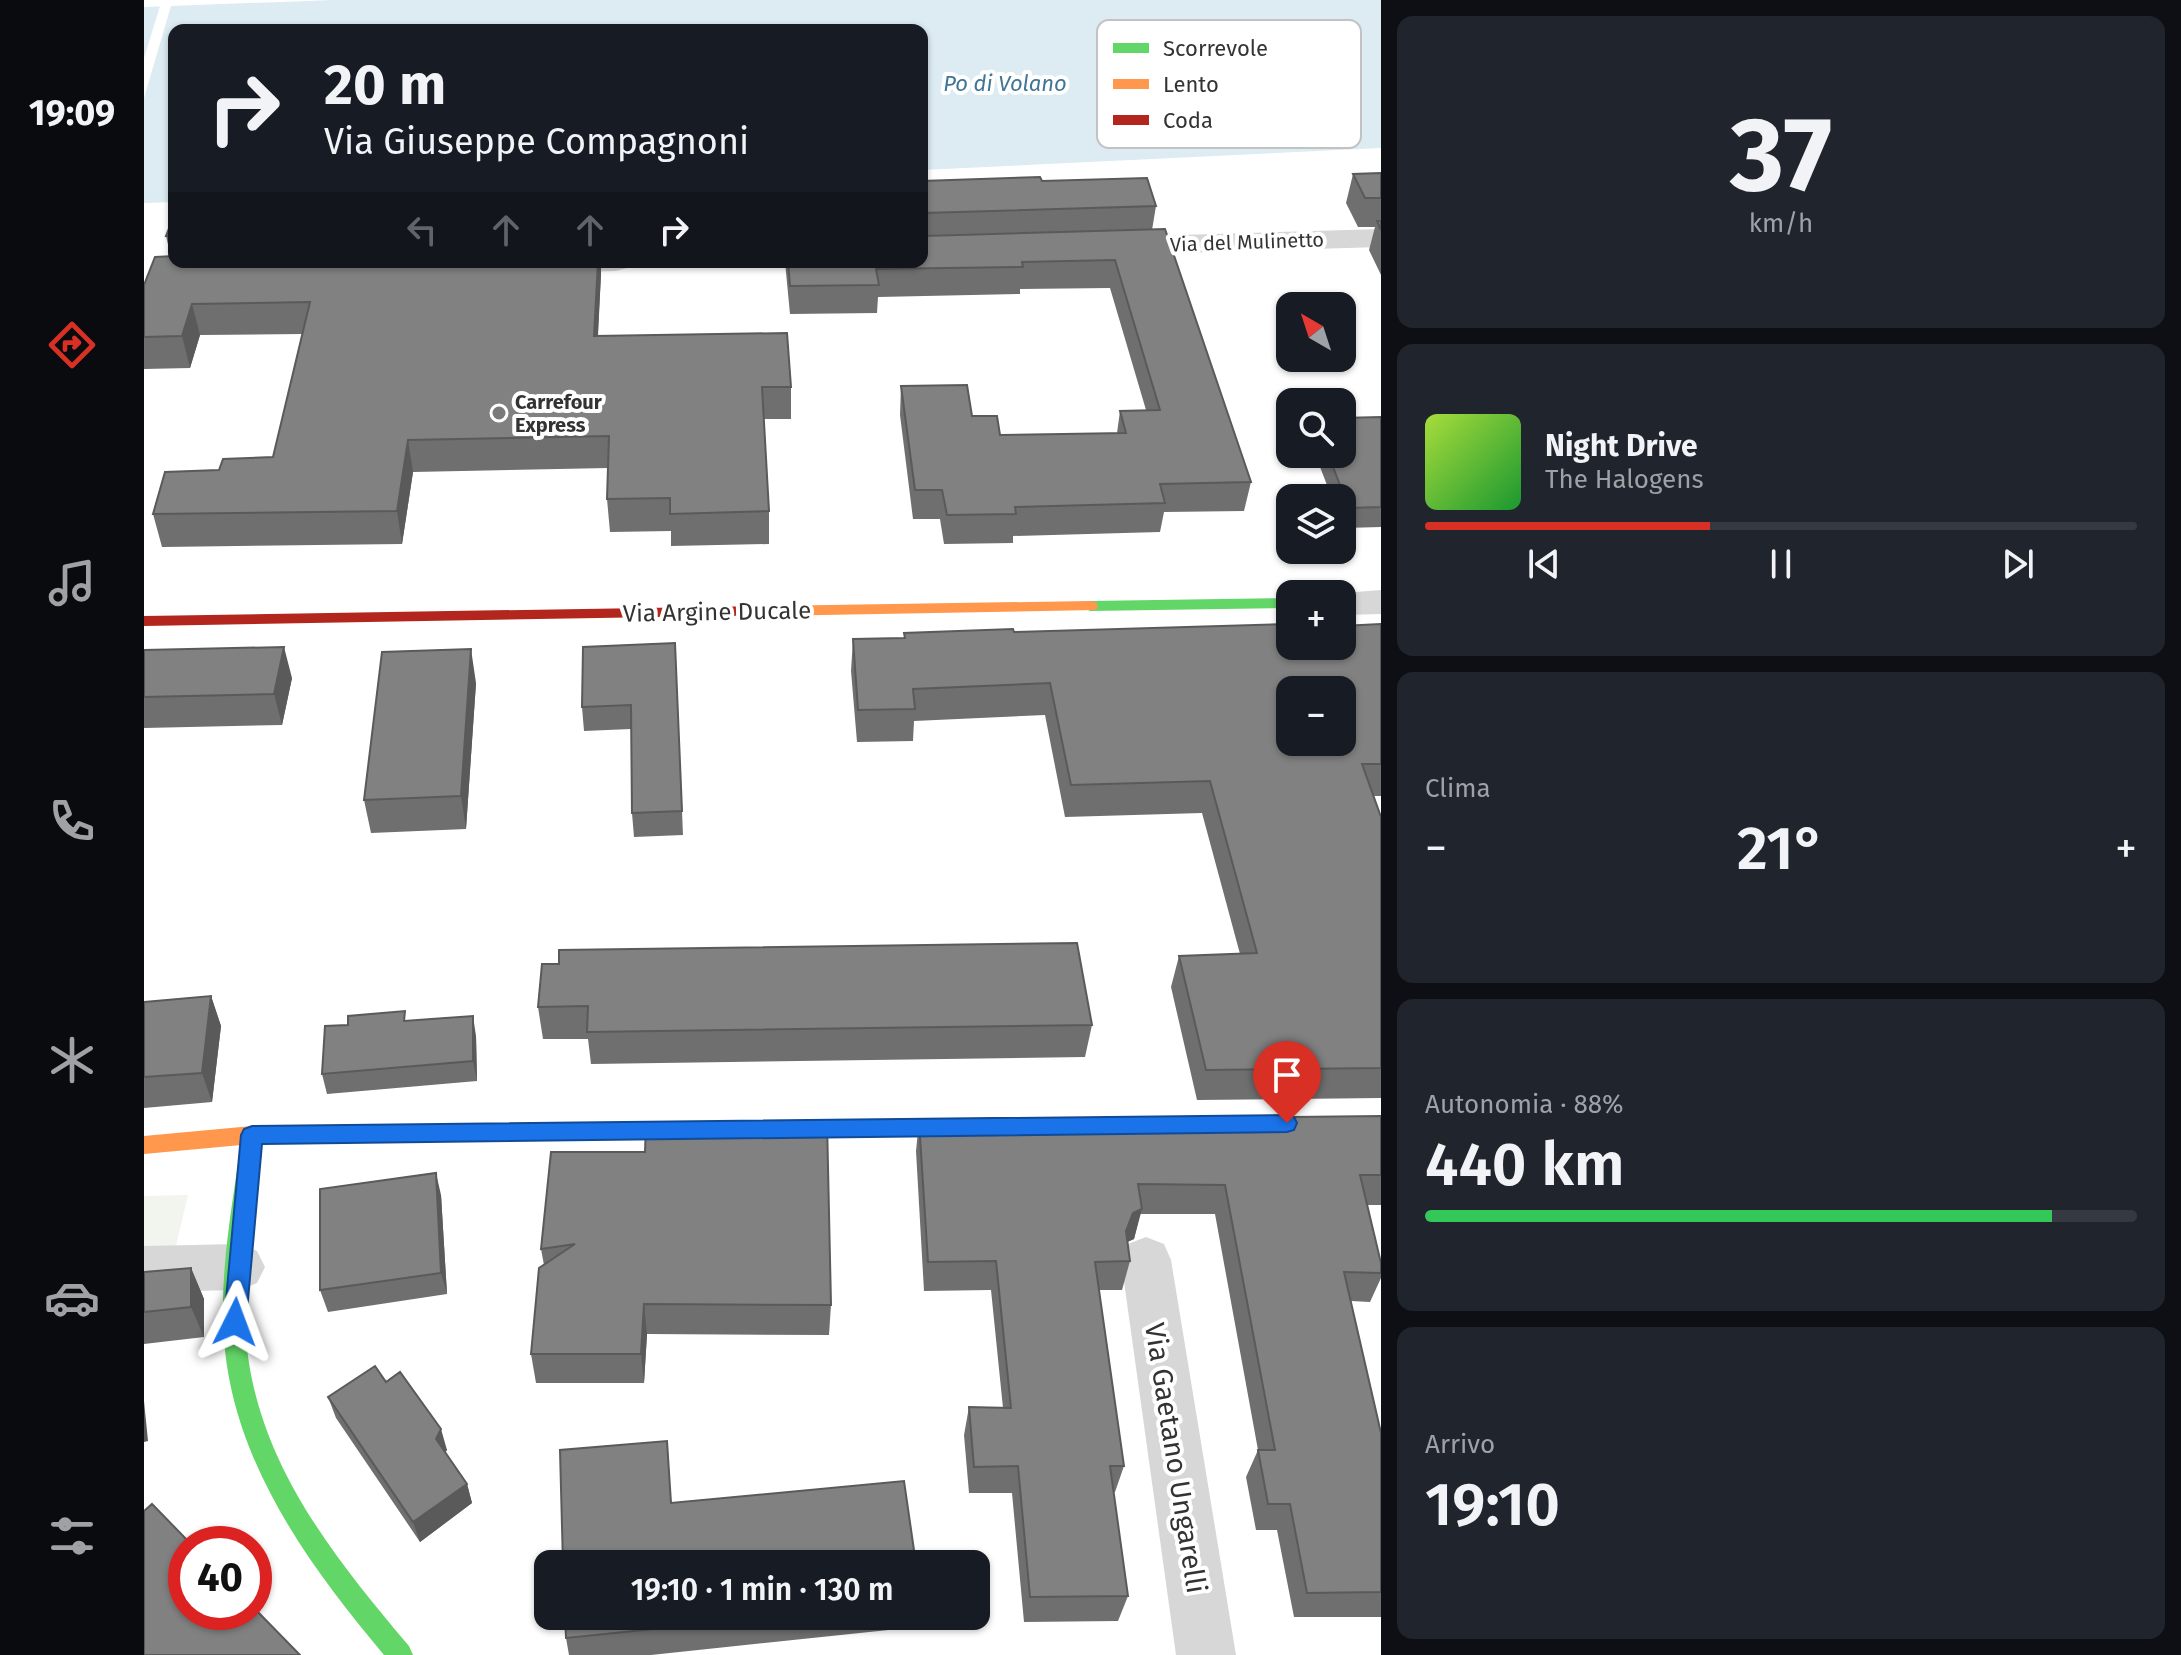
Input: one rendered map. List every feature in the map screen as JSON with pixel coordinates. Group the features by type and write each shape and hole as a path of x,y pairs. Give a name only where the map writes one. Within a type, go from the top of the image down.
{"street":[{"name":"Via del Mulinetto","path":"1080,247 1381,238"},
{"path":"1356,603 1381,602"},
{"name":"Via Argine Ducale","path":"144,621 1276,603"},
{"path":"144,1145 252,1135 999,1127"},
{"path":"252,1135 235,1329 239,1372 252,1425 269,1469 321,1558 400,1655"},
{"name":"Via Gaetano Ungarelli","path":"1146,1260 1206,1655"},
{"path":"144,1269 239,1267"}],"shaded area":[{"path":"188,1195 176,1246 144,1246 144,1196"}],"water":[{"name":"Po di Volano","path":"334,0 1381,0 1381,148 928,170 928,24 168,24 168,202 144,203 144,7"}],"pier":[{"path":"160,6 171,6 144,98 144,58"}],"building":[{"path":"1381,173 1381,198 1365,198 1353,174"},
{"path":"1147,178 1156,206 928,213 928,181"},
{"path":"1165,229 1251,482 1160,484 1165,503 1015,507 1016,514 947,515 942,490 915,490 901,386 967,385 972,416 997,416 1000,435 1126,433 1120,411 1160,410 1115,260 1022,262 1023,267 876,269 879,285 790,286 788,268 928,268 928,236"},
{"path":"168,256 168,268 598,268 594,336 787,333 791,387 762,387 769,511 670,514 670,498 607,499 609,436 408,440 397,511 153,514 165,472 219,470 223,459 273,457 310,302 192,304 182,336 144,337 144,285 155,257"},
{"path":"1381,417 1381,507 1356,508 1356,484 1340,484 1333,468 1356,468 1356,418"},
{"path":"1276,624 1276,660 1356,660 1356,625 1381,624 1381,764 1362,764 1381,817 1381,1068 1206,1070 1179,956 1257,953 1210,781 1071,785 1050,683 913,689 915,709 858,710 853,639 905,638 904,633 1013,629 1014,632"},
{"path":"675,643 682,811 632,813 631,705 582,707 583,647"},
{"path":"284,647 274,694 144,697 144,650"},
{"path":"471,649 461,796 364,800 382,652"},
{"path":"1077,943 1092,1025 587,1032 588,1006 538,1007 542,964 559,964 559,950"},
{"path":"211,996 202,1073 144,1077 144,1002"},
{"path":"405,1011 404,1021 473,1016 473,1061 322,1074 325,1026 348,1025 348,1016"},
{"path":"1381,1116 1381,1175 1360,1175 1381,1273 1344,1272 1381,1433 1381,1592 1307,1593 1290,1504 1268,1504 1258,1450 1275,1450 1225,1185 1138,1184 1142,1209 1133,1213 1126,1231 1130,1261 1095,1262 1124,1466 1110,1466 1128,1596 1030,1597 1018,1466 974,1467 969,1407 1011,1408 996,1261 928,1262 919,1121"},
{"path":"827,1121 831,1305 644,1304 641,1354 531,1354 539,1268 575,1244 541,1249 551,1152 645,1152 646,1123"},
{"path":"436,1173 441,1273 320,1290 320,1189"},
{"path":"191,1268 191,1307 144,1312 144,1272"},
{"path":"375,1366 386,1382 400,1372 441,1429 436,1439 467,1484 413,1522 328,1397"},
{"path":"667,1441 671,1503 904,1481 914,1550 563,1550 560,1450"},
{"path":"152,1504 173,1526 168,1526 168,1630 272,1630 272,1626 300,1655 144,1655 144,1511"},
{"path":"566,1630 644,1630 566,1638"}],"traffic: fast":[{"path":"1090,606 1276,603"},
{"path":"616,1131 979,1127"},
{"path":"252,1135 239,1238 234,1316 241,1387 253,1430 270,1472 316,1549 400,1655"}],"traffic: slow":[{"path":"766,611 1090,606"},
{"path":"144,1145 252,1135 616,1131"}],"traffic: jam":[{"path":"144,621 766,611"}],"place":[{"name":"Carrefour Express","path":"499,413"}],"route":[{"path":"235,1322 252,1135 1287,1123"}]}
